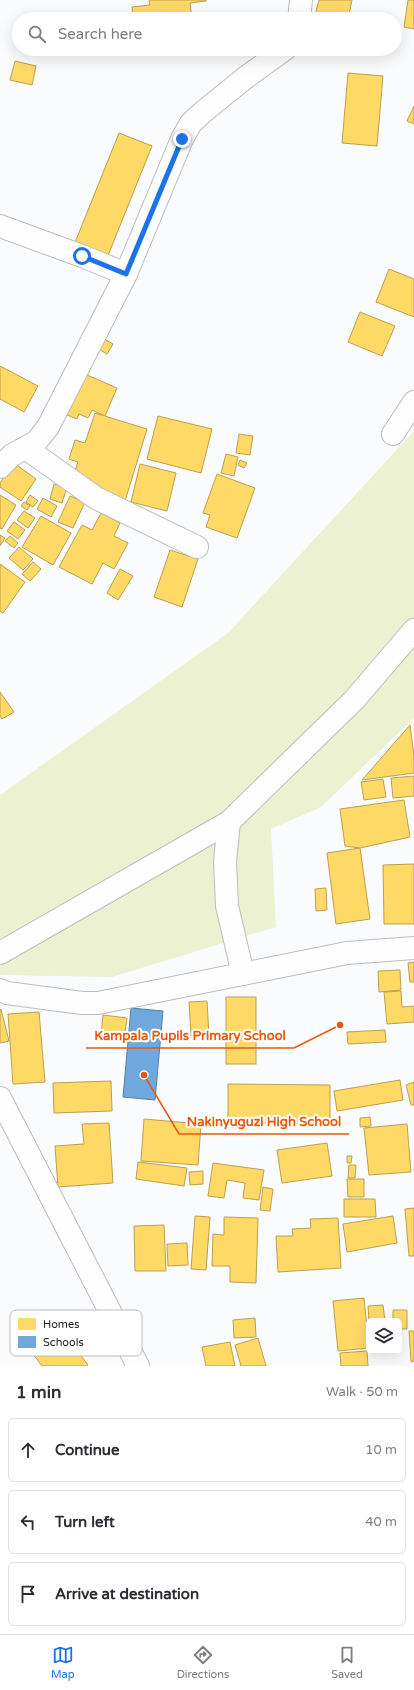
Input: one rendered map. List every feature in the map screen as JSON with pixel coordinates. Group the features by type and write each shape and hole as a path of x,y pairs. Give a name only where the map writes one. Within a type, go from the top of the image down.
{"street":[{"path":"300,12 301,0"},
{"path":"0,467 12,455 36,442 48,427 126,274 182,139 191,123 245,78 275,56"},
{"path":"0,226 126,274"},
{"path":"393,434 414,402"},
{"path":"27,448 96,498 197,547"},
{"path":"0,953 229,822 354,700 414,630"},
{"path":"229,822 225,861 227,906 243,974"},
{"path":"0,990 82,1003 98,1003 347,953 414,948"},
{"path":"0,1098 109,1310"},
{"path":"133,1356 138,1366"}],"green space":[{"path":"414,431 414,718 321,807 271,829 276,927 112,977 0,975 0,795 228,633"}],"building: Homes":[{"path":"149,0 206,0 190,3 191,12 132,12 132,7 150,5"},
{"path":"319,0 352,0 349,12 316,12"},
{"path":"408,0 414,0 414,29 404,27"},
{"path":"15,61 36,66 32,85 10,80"},
{"path":"348,73 383,76 377,146 342,143"},
{"path":"414,106 414,124 407,121"},
{"path":"119,133 152,146 107,258 74,245"},
{"path":"389,269 414,279 414,317 376,302"},
{"path":"360,312 395,326 382,356 348,342"},
{"path":"104,339 113,344 107,354 98,349"},
{"path":"0,366 38,386 24,412 0,399"},
{"path":"80,372 117,388 105,416 92,410 88,418 79,414 77,419 62,413"},
{"path":"95,413 147,429 125,501 94,492 96,484 73,477 78,462 69,459 75,440 85,443"},
{"path":"158,416 212,429 201,473 147,459"},
{"path":"239,434 253,436 250,455 236,453"},
{"path":"226,454 238,457 234,476 221,473"},
{"path":"240,460 247,463 244,468 238,465"},
{"path":"14,463 36,479 21,501 0,487 0,483"},
{"path":"140,464 176,473 167,511 131,502"},
{"path":"217,474 255,488 237,538 206,527 210,515 203,513"},
{"path":"54,484 67,487 62,503 50,499"},
{"path":"0,495 16,505 2,529 0,528"},
{"path":"30,495 38,501 33,507 26,502"},
{"path":"70,496 85,502 73,528 58,522"},
{"path":"43,498 57,506 51,517 37,509"},
{"path":"24,502 30,506 27,510 21,506"},
{"path":"24,511 35,518 28,528 17,520"},
{"path":"101,513 120,523 114,536 128,543 114,569 103,563 92,584 59,567 82,525 92,530"},
{"path":"41,516 71,533 53,565 22,547"},
{"path":"14,522 25,530 18,539 7,531"},
{"path":"0,535 5,538 0,546"},
{"path":"10,536 18,543 14,548 5,541"},
{"path":"19,547 33,559 23,570 9,558"},
{"path":"170,550 198,559 182,607 154,597"},
{"path":"33,562 41,569 30,581 22,574"},
{"path":"0,564 25,582 3,613 0,611"},
{"path":"120,569 133,576 118,600 107,593"},
{"path":"0,692 14,712 2,719 0,716"},
{"path":"410,725 414,756 414,773 362,780"},
{"path":"414,776 414,796 393,798 391,778"},
{"path":"383,779 386,797 364,800 361,782"},
{"path":"404,800 410,837 360,848 345,846 340,809"},
{"path":"360,848 370,919 336,924 327,853"},
{"path":"414,864 414,924 384,924 383,865"},
{"path":"326,888 327,910 316,911 315,889"},
{"path":"414,962 414,982 410,982 408,963"},
{"path":"400,970 401,990 379,992 378,971"},
{"path":"401,991 402,1007 414,1006 414,1022 387,1024 384,992"},
{"path":"226,997 256,997 256,1064 226,1064"},
{"path":"207,1001 209,1035 191,1036 189,1002"},
{"path":"1,1009 9,1041 0,1043 0,1010"},
{"path":"39,1012 45,1082 13,1084 8,1014"},
{"path":"103,1015 127,1018 124,1039 101,1036"},
{"path":"385,1030 386,1042 348,1044 347,1032"},
{"path":"400,1080 403,1100 337,1111 334,1091"},
{"path":"111,1081 112,1111 54,1113 53,1083"},
{"path":"414,1082 414,1105 411,1105 406,1085"},
{"path":"228,1084 330,1085 330,1124 228,1123"},
{"path":"370,1117 371,1126 360,1127 360,1118"},
{"path":"144,1119 201,1124 198,1165 141,1161"},
{"path":"109,1123 113,1183 58,1187 55,1146 84,1144 82,1124"},
{"path":"407,1124 411,1172 369,1175 364,1128"},
{"path":"327,1143 332,1176 282,1183 277,1150"},
{"path":"347,1156 352,1156 351,1163 347,1163"},
{"path":"138,1162 187,1168 184,1186 136,1179"},
{"path":"213,1163 264,1170 259,1200 243,1198 245,1183 227,1180 224,1198 208,1196"},
{"path":"349,1165 356,1165 355,1178 348,1178"},
{"path":"203,1171 203,1184 190,1185 189,1172"},
{"path":"347,1179 364,1179 364,1197 348,1197"},
{"path":"263,1187 273,1189 270,1211 260,1210"},
{"path":"344,1199 375,1199 376,1217 344,1217"},
{"path":"414,1208 414,1256 409,1256 405,1209"},
{"path":"195,1216 210,1217 206,1270 191,1269"},
{"path":"393,1216 397,1243 347,1252 343,1224"},
{"path":"224,1217 258,1218 256,1283 230,1282 230,1266 212,1266 213,1234 224,1235"},
{"path":"338,1218 341,1268 278,1272 276,1236 293,1236 292,1229 311,1228 310,1219"},
{"path":"164,1225 166,1271 135,1271 134,1226"},
{"path":"187,1243 188,1265 168,1266 167,1244"},
{"path":"364,1298 366,1318 366,1348 338,1351 333,1301"},
{"path":"383,1305 385,1318 369,1318 368,1306"},
{"path":"393,1310 407,1310 407,1329 402,1329 402,1318 393,1318"},
{"path":"255,1318 256,1337 234,1338 233,1320"},
{"path":"409,1331 414,1331 414,1361 411,1362"},
{"path":"258,1338 266,1366 241,1366 235,1345"},
{"path":"230,1342 235,1366 206,1366 202,1347"},
{"path":"366,1351 368,1366 341,1366 340,1353"},
{"path":"34,1356 81,1356 88,1365 86,1366 42,1366"}],"building: Schools":[{"path":"131,1008 163,1011 155,1100 123,1097"}],"place":[{"name":"Kampala Pupils Primary School","path":"340,1025"},
{"name":"Nakinyuguzi High School","path":"144,1075"}],"route":[{"path":"82,256 126,274 182,139"}]}
